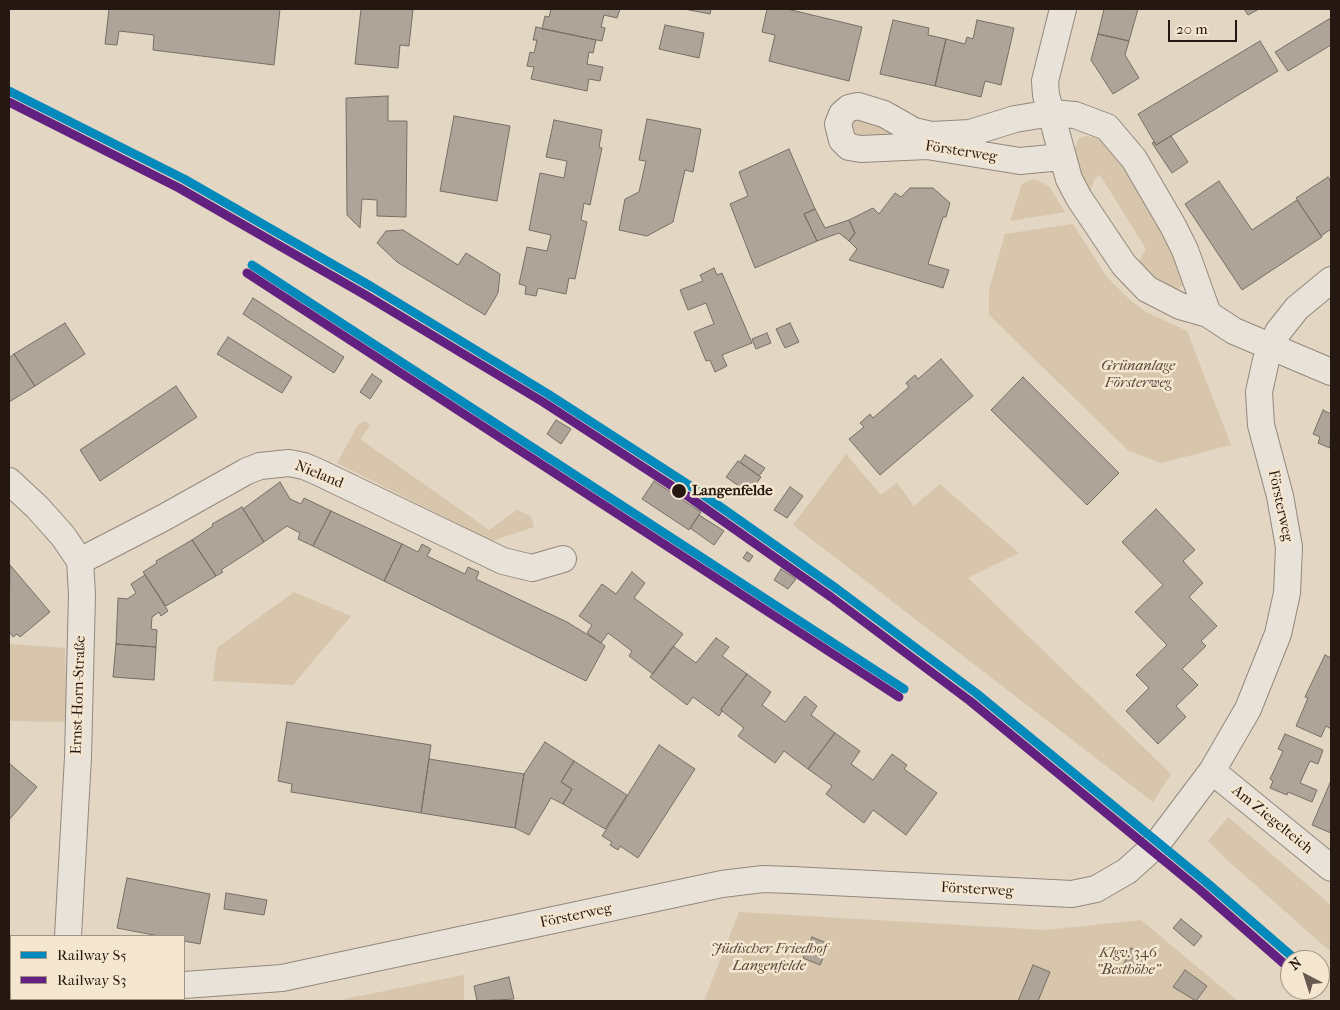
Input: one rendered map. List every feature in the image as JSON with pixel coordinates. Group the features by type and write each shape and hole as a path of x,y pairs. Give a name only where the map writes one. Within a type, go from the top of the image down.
{"street":[{"path":"1063,9 1045,81 1046,95 1062,157 1079,198 1136,280 1147,289 1180,306 1208,314 1234,331 1331,372"},
{"name":"Försterweg","path":"1062,157 1020,161 912,145 861,149 849,147 838,133 838,124 842,114 849,108 858,106 884,114 914,131 931,135 970,133 1015,119 1052,113 1075,115 1107,127 1129,152 1185,250 1208,314"},
{"name":"Försterweg","path":"185,985 239,983 282,978 722,884 763,879 1072,894 1096,889 1128,871 1157,844 1212,771 1248,709 1278,634 1287,593 1290,547 1280,496 1261,426 1259,408 1262,377 1271,347 1278,332 1297,308 1331,280"},
{"name":"Nieland","path":"80,561 163,518 247,471 260,466 289,463 304,466 318,472 503,561 532,568 563,559"},
{"path":"9,481 37,507 63,536 80,561"},
{"name":"Ernst-Horn-Straße","path":"68,935 78,757 80,561"},
{"name":"Am Ziegelteich","path":"1212,771 1331,868"}],"green space":[{"path":"861,117 894,131 893,136 855,137 851,128 852,123"},
{"path":"1087,136 1097,138 1104,143 1130,177 1168,241 1184,283 1179,289 1175,291 1136,267 1146,249 1100,175 1095,178 1089,193 1081,177 1074,150 1079,138"},
{"path":"1033,179 1049,186 1065,212 1010,221 1022,184"},
{"name":"Grünanlage Försterweg","path":"1073,224 1106,276 1129,299 1146,312 1187,331 1231,445 1161,463 1129,451 989,315 989,290 1005,234"},
{"path":"365,421 370,425 360,439 489,530 517,510 531,517 534,527 492,541 337,463 358,425"},
{"path":"846,454 881,495 897,483 914,506 940,484 1019,553 968,578 1171,774 1153,802 793,525"},
{"path":"294,592 351,616 293,685 213,681 217,648"},
{"path":"9,644 65,648 67,722 9,721"},
{"path":"1228,817 1331,905 1331,952 1225,858 1208,841"},
{"name":"Jüdischer Friedhof Langenfelde","path":"739,912 1045,930 1141,920 1238,1001 704,1001"},
{"path":"464,975 464,1001 335,1001"}],"building":[{"path":"109,9 280,9 274,65 153,50 154,35 119,31 117,45 105,44"},
{"path":"361,9 413,9 409,46 400,45 398,68 355,64"},
{"path":"551,9 620,9 617,18 604,15 601,27 605,28 602,41 542,29 545,16 549,17"},
{"path":"684,9 711,9 710,14"},
{"path":"767,9 787,9 862,27 849,81 769,61 775,35 762,32"},
{"path":"1104,9 1138,9 1129,41 1098,34"},
{"path":"1244,9 1259,9 1248,15"},
{"path":"1329,19 1331,22 1331,45 1288,71 1275,52"},
{"path":"893,20 929,28 928,35 946,39 935,86 880,74"},
{"path":"977,20 1014,28 1001,85 985,81 981,97 935,86 946,39 965,44 967,37 973,39"},
{"path":"665,25 704,33 699,58 659,49"},
{"path":"536,27 596,40 593,53 589,52 587,64 603,67 600,81 589,79 587,91 531,79 534,67 527,66 530,52 534,53 537,40 533,40"},
{"path":"1098,34 1129,41 1125,55 1139,78 1113,94 1091,60"},
{"path":"1260,41 1278,71 1156,145 1138,114"},
{"path":"388,96 388,121 407,121 406,217 377,216 377,200 362,199 360,228 347,215 346,98"},
{"path":"454,116 510,126 497,201 440,191"},
{"path":"647,119 701,129 693,172 685,170 673,222 647,236 619,230 625,199 639,192 646,161 639,160"},
{"path":"554,120 602,130 599,147 602,148 590,205 584,203 581,220 587,222 575,279 569,278 566,294 538,288 536,296 525,294 526,286 519,284 527,247 547,251 551,235 529,230 540,173 564,178 567,161 546,157"},
{"path":"1171,136 1188,162 1172,173 1152,143 1155,142 1156,145"},
{"path":"789,149 815,209 804,214 817,241 755,268 730,204 748,196 739,172"},
{"path":"1328,177 1331,182 1331,229 1321,236 1296,198"},
{"path":"1219,181 1252,230 1297,200 1322,237 1242,290 1185,204"},
{"path":"910,188 933,188 950,203 946,217 943,217 928,264 949,270 943,288 849,260 857,249 849,241 855,233 849,220 873,208 879,214 895,193 901,197"},
{"path":"815,209 825,228 849,220 855,233 849,241 839,233 817,241 804,214"},
{"path":"403,230 458,265 466,253 500,274 498,293 485,315 397,262 377,243 386,231"},
{"path":"714,268 717,275 722,273 752,343 722,355 727,366 715,372 710,360 706,361 694,332 714,324 706,303 688,310 680,290 703,281 700,275"},
{"path":"253,298 344,357 334,373 243,314"},
{"path":"65,323 85,354 35,386 14,354"},
{"path":"790,323 799,342 785,348 776,329"},
{"path":"767,333 771,343 756,349 752,339"},
{"path":"228,337 292,377 282,393 217,354"},
{"path":"14,354 35,386 9,402 9,358"},
{"path":"941,359 973,396 880,475 849,439 864,427 860,423 870,414 873,418 909,387 906,383 915,375 918,379"},
{"path":"372,374 382,381 370,399 360,392"},
{"path":"1023,377 1119,473 1087,505 991,410"},
{"path":"176,386 197,417 100,481 80,450"},
{"path":"1323,410 1331,414 1330,448 1318,443 1320,437 1313,434"},
{"path":"556,420 571,429 561,444 547,434"},
{"path":"745,455 765,468 759,476 740,462"},
{"path":"738,461 761,477 749,493 726,477"},
{"path":"654,481 701,512 689,530 642,499"},
{"path":"280,482 290,499 301,504 304,498 331,511 313,546 298,539 300,533 287,526 264,542 243,509"},
{"path":"790,487 803,496 787,518 774,510"},
{"path":"242,507 264,542 221,570 223,572 216,576 192,540 213,526 212,524"},
{"path":"1156,509 1195,550 1183,561 1203,583 1189,597 1217,626 1201,641 1206,646 1182,669 1198,685 1176,706 1186,717 1158,744 1126,711 1149,688 1136,675 1167,645 1135,612 1163,585 1122,542"},
{"path":"331,511 402,544 384,581 313,546"},
{"path":"699,515 724,531 714,545 690,528"},
{"path":"192,540 216,576 166,606 143,572 157,563 156,561"},
{"path":"402,544 418,552 422,544 431,549 427,556 465,574 468,567 479,572 476,579 567,622 601,643 605,646 586,681 384,581"},
{"path":"747,552 753,556 749,562 743,558"},
{"path":"10,565 50,612 20,637 17,634 13,637 9,631"},
{"path":"781,569 796,579 788,589 774,580"},
{"path":"632,572 645,583 634,598 683,634 653,674 629,656 632,651 608,633 601,643 587,633 592,625 579,616 602,584 616,594"},
{"path":"145,575 168,611 161,616 159,612 152,617 151,629 157,630 156,647 116,644 118,598 127,599 136,593 131,584"},
{"path":"716,638 729,647 722,656 747,674 721,709 722,711 719,716 693,697 687,705 650,677 673,646 696,663"},
{"path":"116,644 156,647 154,680 113,677"},
{"path":"1325,655 1331,658 1331,729 1326,726 1321,737 1296,726 1308,698 1305,697"},
{"path":"747,674 771,692 762,705 785,722 805,696 817,706 811,715 835,733 808,769 784,751 775,763 738,736 744,728 721,709"},
{"path":"287,722 431,745 421,813 291,792 292,784 278,781"},
{"path":"835,733 860,751 851,764 873,780 892,754 907,765 904,769 937,793 906,835 873,810 864,823 826,794 832,786 808,769"},
{"path":"1285,734 1323,750 1318,764 1310,761 1300,783 1317,790 1312,802 1288,792 1287,795 1270,788 1273,781 1270,779 1283,751 1278,749"},
{"path":"545,742 574,761 561,782 572,789 563,804 551,798 529,835 515,828 524,774"},
{"path":"659,745 695,769 638,858 620,846 618,850 610,845 612,842 602,836"},
{"path":"429,759 524,774 515,828 421,813"},
{"path":"574,761 627,795 605,829 563,804 572,789 561,782"},
{"path":"9,763 37,787 9,820"},
{"path":"1331,784 1331,833 1312,825"},
{"path":"127,878 210,894 200,944 185,941 185,935 154,935 117,928"},
{"path":"226,893 267,900 264,915 224,909"},
{"path":"1181,919 1202,936 1194,946 1173,928"},
{"path":"812,937 829,944 820,965 803,958"},
{"path":"1131,948 1148,956 1140,974 1123,966"},
{"path":"1033,965 1050,972 1038,1001 1018,1001"},
{"path":"1185,970 1207,986 1196,1001 1173,987"},
{"path":"509,977 514,999 477,1001 474,986"}],"rail line":[{"name":"S5","path":"9,91 184,179 372,287 548,394 695,489 837,589 976,693 1206,882 1284,950"},
{"name":"S3","path":"9,102 179,188 367,296 543,402 689,497 831,597 970,701 1200,890 1280,960"},
{"name":"S5","path":"252,265 904,689"},
{"name":"S3","path":"247,273 899,697"}],"place":[{"name":"Langenfelde","path":"679,491"}],"park label":[{"name":"Klgv. 346 \"Besthöhe\"","path":"1128,962"}]}
